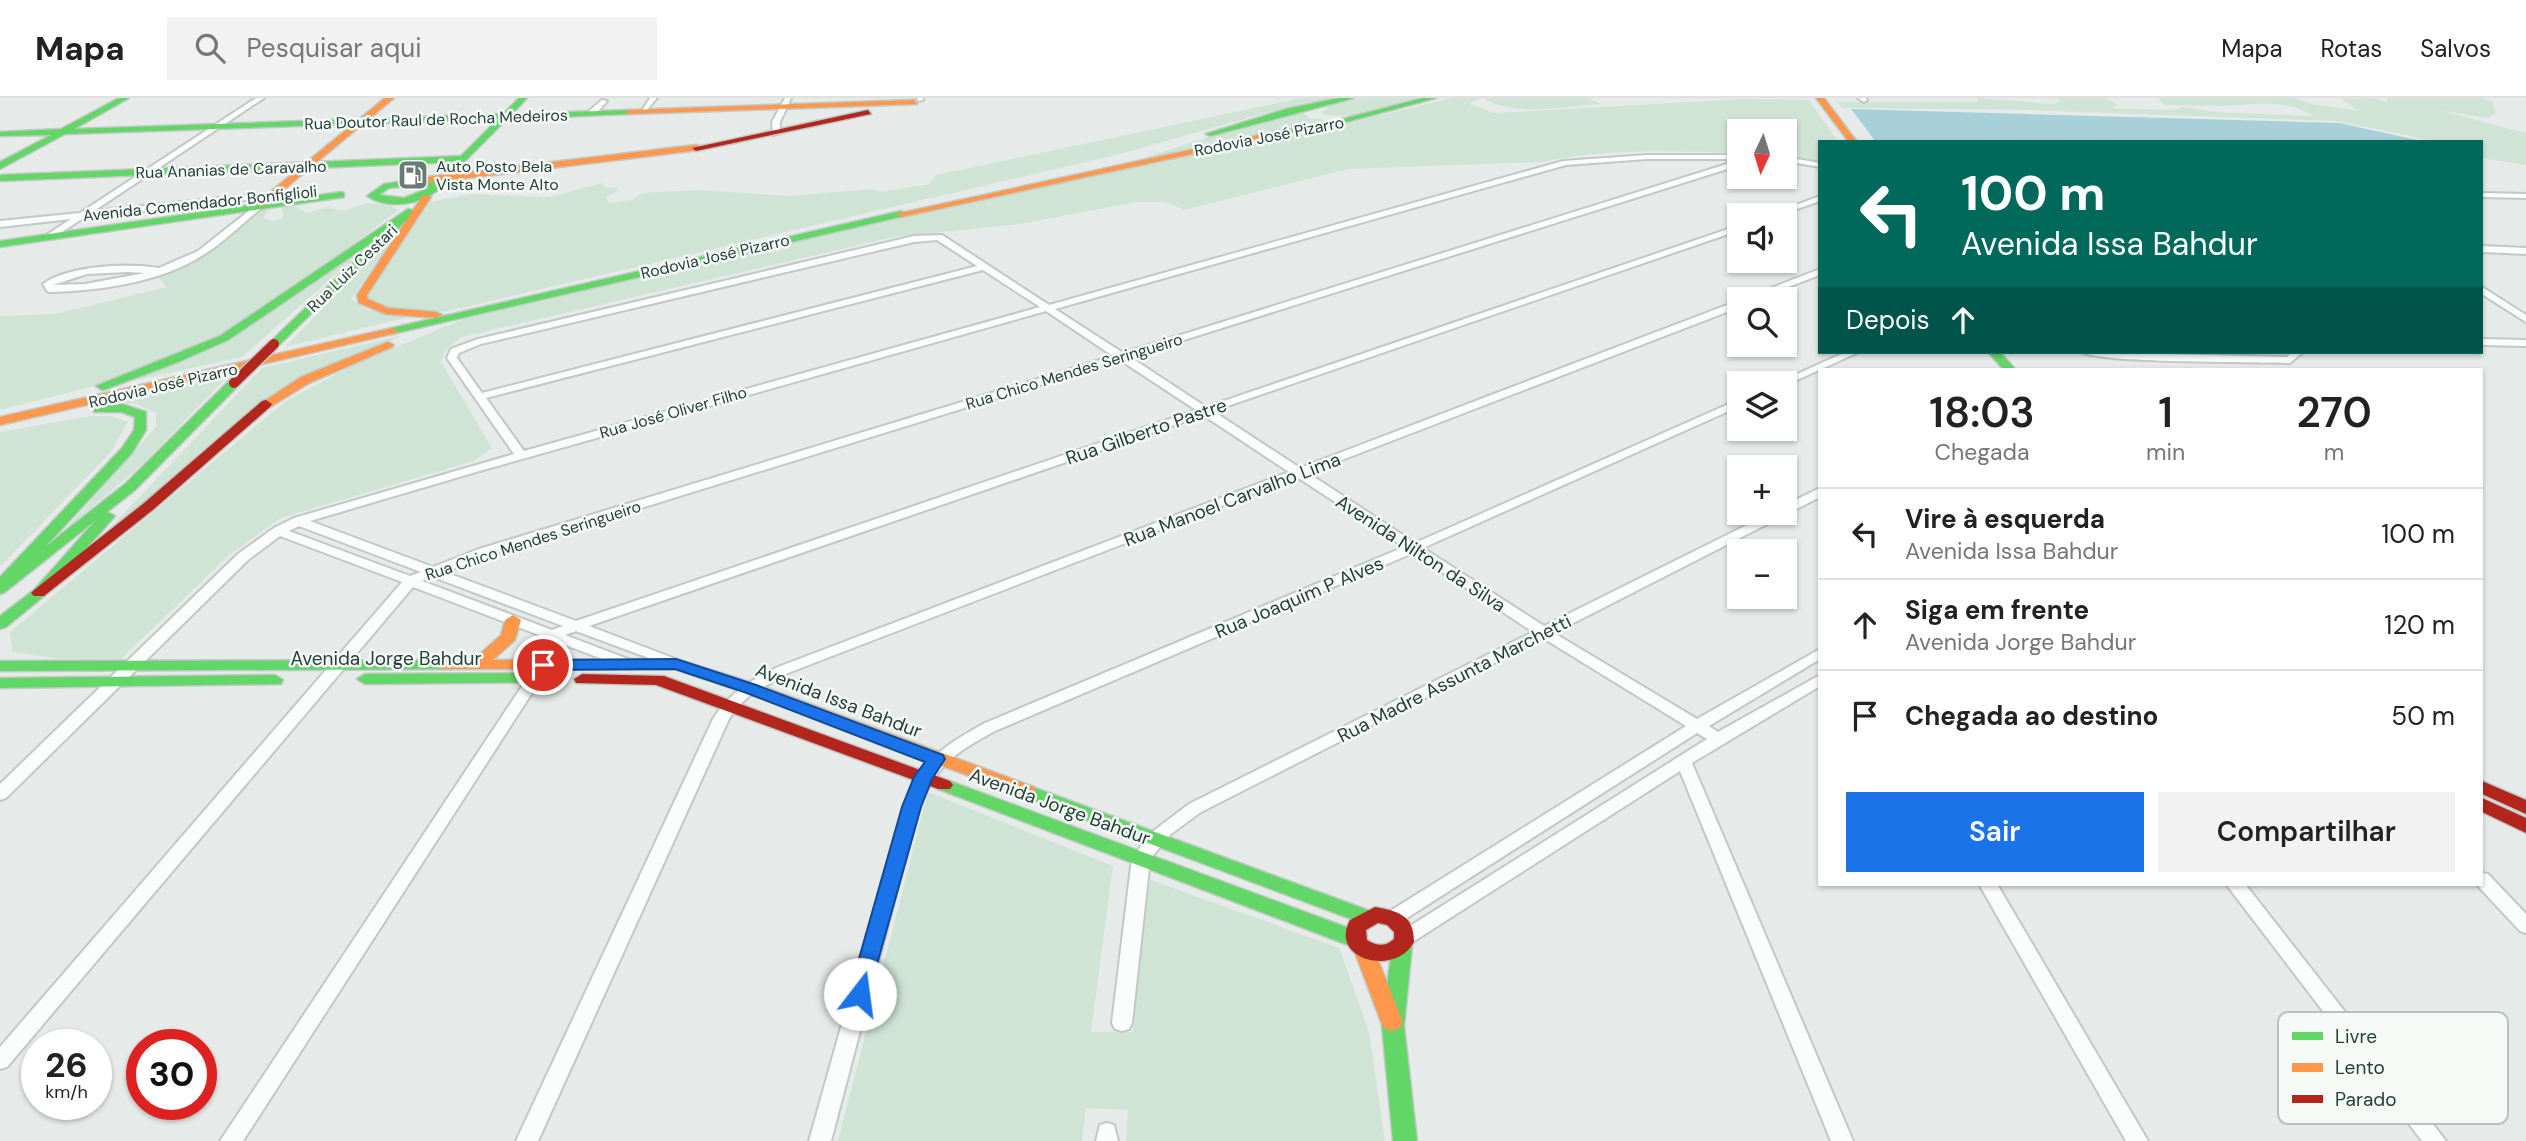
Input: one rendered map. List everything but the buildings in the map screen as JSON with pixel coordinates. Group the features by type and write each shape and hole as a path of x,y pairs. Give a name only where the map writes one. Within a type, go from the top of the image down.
{"street":[{"path":"0,166 125,98"},
{"path":"51,236 261,98"},
{"path":"156,271 80,272 61,276 48,284 50,289 72,289 156,271 180,264 200,254 272,198 390,98"},
{"name":"Rua Luiz Cestari","path":"130,487 427,196 523,98"},
{"path":"643,111 654,98"},
{"name":"Rodovia José Pizarro","path":"0,416 1151,152 1239,124 1350,98"},
{"name":"Rodovia José Pizarro","path":"0,422 878,219 1375,113 1432,98"},
{"path":"1820,98 1852,140"},
{"name":"Rua Doutor Raul de Rocha Medeiros","path":"0,135 643,111 786,102 921,99"},
{"name":"Avenida Comendador Bonfiglioli","path":"0,225 406,183 427,196 776,133 921,99"},
{"path":"592,113 604,101"},
{"path":"776,133 776,122 786,102"},
{"path":"1329,102 1312,109 1313,114 1334,119 1375,113"},
{"name":"Rua José Oliver Filho","path":"0,794 243,557 279,531 298,522 521,455 1566,163 1647,157 1727,157"},
{"name":"Rua Ananias de Caravalho","path":"0,178 462,159"},
{"path":"1797,161 1818,164"},
{"name":"Rua Chico Mendes Seringueiro","path":"410,581 484,552 1123,356 1727,166"},
{"path":"406,183 377,190 372,196 381,200 427,196"},
{"path":"272,198 341,195"},
{"path":"0,244 272,198 341,195 381,200 427,196"},
{"path":"2483,195 2526,196"},
{"path":"427,196 362,295 363,301 386,311 439,316"},
{"path":"53,404 174,360 224,338 427,196"},
{"path":"1797,206 1818,199"},
{"name":"Rua Gilberto Pastre","path":"553,634 1727,231"},
{"name":"Avenida Nilton da Silva","path":"479,397 452,358 453,352 461,347 914,239 931,236 945,239 1544,633 1718,739"},
{"path":"2483,249 2526,251"},
{"path":"521,455 479,397 986,266"},
{"path":"1780,287 1818,273"},
{"path":"2483,291 2526,318"},
{"name":"Rua Manoel Carvalho Lima","path":"729,704 750,688 796,665 1727,308"},
{"path":"0,624 121,528 247,420 285,391 358,356 467,315"},
{"path":"2483,342 2526,343"},
{"path":"1797,377 1849,354"},
{"path":"1979,354 1991,368"},
{"path":"1996,354 2009,368"},
{"path":"2171,354 2290,360 2296,354"},
{"path":"0,422 111,408 122,408 142,415 140,430 127,450 0,587"},
{"name":"Rua Joaquim P Alves","path":"936,759 990,727 1413,548 1727,408"},
{"path":"39,593 117,506 130,487"},
{"path":"0,587 130,487"},
{"path":"1797,504 1818,493"},
{"name":"Avenida Issa Bahdur","path":"298,522 1366,917"},
{"name":"Rua Madre Assunta Marchetti","path":"1141,859 1152,840 1195,808 1756,525"},
{"path":"279,531 553,634 632,666 658,680"},
{"path":"0,1061 410,581"},
{"path":"478,664 509,636 513,620"},
{"path":"1393,918 1696,727 1818,654"},
{"name":"Avenida Jorge Bahdur","path":"0,683 113,682 478,664 658,680 729,704 1141,859 1359,944"},
{"name":"Avenida Jorge Bahdur","path":"0,666 332,672 539,671 676,664"},
{"path":"231,1141 539,671"},
{"path":"1359,944 1380,954 1389,954 1718,739 1818,681"},
{"path":"527,1141 729,704"},
{"path":"820,1141 911,807 923,777 936,759"},
{"path":"1684,762 1842,1141"},
{"path":"2483,787 2526,808"},
{"path":"2483,804 2526,826"},
{"path":"1122,1023 1141,859"},
{"path":"2483,880 2526,926"},
{"path":"1989,886 2137,1141"},
{"path":"2237,886 2335,1012"},
{"path":"1393,1026 1359,944 1355,926 1366,917 1375,915 1393,918 1400,923 1404,942 1393,1026 1405,1141"},
{"path":"2422,1124 2435,1141"}],"green space":[{"path":"1302,98 1333,98 1284,108 1116,155 439,313 386,307 370,299 368,293 430,202 472,194 550,197 602,183 605,188 618,187 617,192 606,197 609,203 632,200 642,193 698,190 789,196 874,189 880,192 930,184 936,175"},
{"path":"1364,98 1419,98 1355,115 1331,116 1321,113 1330,105"},
{"path":"1451,98 1480,98 1469,104 1495,113 1743,99 1809,100 1837,140 1818,140 1818,161 1797,158 1797,119 1727,119 1727,153 1616,152 1543,162 1348,169 1184,210 1165,202 1137,202 1020,224 894,237 461,337 445,351 441,362 492,448 474,461 281,518 229,555 121,659 54,658 12,652 10,632 286,401 355,364 464,319 788,242 1188,154 1337,126"},
{"path":"1484,98 1589,98 1601,104 1524,109 1509,108"},
{"path":"1978,98 2056,104 2060,99 2047,98 2106,98 2118,105 2111,108 2171,110 2183,107 2213,112 2313,116 2303,110 2281,105 2165,105 2158,98 2294,98 2312,104 2359,111 2342,99 2371,98 2387,102 2387,98 2484,98 2492,101 2496,113 2487,118 2442,111 2526,133 2526,165 2483,158 2483,140 2432,140 2335,121 2025,110 1842,108 1837,102 1977,102"},
{"path":"1303,112 1309,118 1336,121 1134,161 1243,126"},
{"path":"368,203 392,206 398,210 335,258 231,330 200,347 99,385 0,410 0,316 55,314 167,287 157,277 210,250 259,209 273,207 262,218 273,221 283,218 281,206 293,205 307,213 328,207 343,211"},
{"path":"389,245 351,299 367,310 409,317 285,347 379,251"},
{"path":"354,253 353,259 242,357 114,385 191,357"},
{"path":"404,335 283,388 91,548 262,368"},
{"path":"228,376 145,462 63,532 156,427 156,413 133,403 98,406"},
{"path":"90,416 111,416 128,422 110,453 0,567 0,432"},
{"path":"928,792 1113,866 1091,1032 1133,1032 1145,878 1339,948 1369,1031 1385,1141 1126,1141 1128,1110 1086,1108 1082,1141 838,1141"}],"water":[{"path":"1851,109 2339,123 2417,140 1874,140"}],"traffic: fast":[{"path":"0,166 125,98"},
{"path":"455,168 523,98"},
{"path":"1210,134 1289,111 1350,98"},
{"path":"1277,133 1335,123 1432,98"},
{"path":"0,134 629,112"},
{"path":"0,178 462,159"},
{"path":"419,182 432,184 434,189 420,197 404,201 388,201 372,196 387,186 419,182"},
{"path":"0,244 341,195"},
{"path":"274,344 411,211"},
{"path":"102,386 174,360 224,338 411,211"},
{"path":"392,331 901,214"},
{"path":"1996,354 2008,368"},
{"path":"0,589 130,487 234,383"},
{"path":"0,586 127,450 140,430 142,415 122,408 98,409"},
{"path":"0,624 39,593 108,516"},
{"path":"0,666 447,665"},
{"path":"365,679 545,678"},
{"path":"0,683 275,680"},
{"path":"944,785 1355,939"},
{"path":"1027,791 1366,917"},
{"path":"1402,946 1393,1026 1405,1141"}],"traffic: slow":[{"path":"261,204 390,98"},
{"path":"1820,98 1852,140"},
{"path":"629,112 914,102"},
{"path":"901,214 1277,133"},
{"path":"410,182 696,148"},
{"path":"426,197 362,295 363,301 386,311 436,315"},
{"path":"0,421 392,331"},
{"path":"266,404 305,380 388,345"},
{"path":"478,664 509,637 513,620"},
{"path":"447,665 676,664 750,688 1027,791"},
{"path":"1364,950 1392,1022"}],"traffic: jam":[{"path":"696,148 868,112"},
{"path":"234,383 274,344"},
{"path":"39,593 149,506 266,404"},
{"path":"582,679 658,680 944,785"},
{"path":"2483,787 2526,808"},
{"path":"2483,804 2526,826"},
{"path":"1375,915 1393,918 1404,930 1404,942 1394,951 1382,954 1358,945 1355,934 1357,926 1375,915"}],"place":[{"name":"Auto Posto Bela Vista Monte Alto","path":"413,175"}],"route":[{"path":"543,665 676,664 750,688 936,759 923,777 911,807 860,994"}]}
